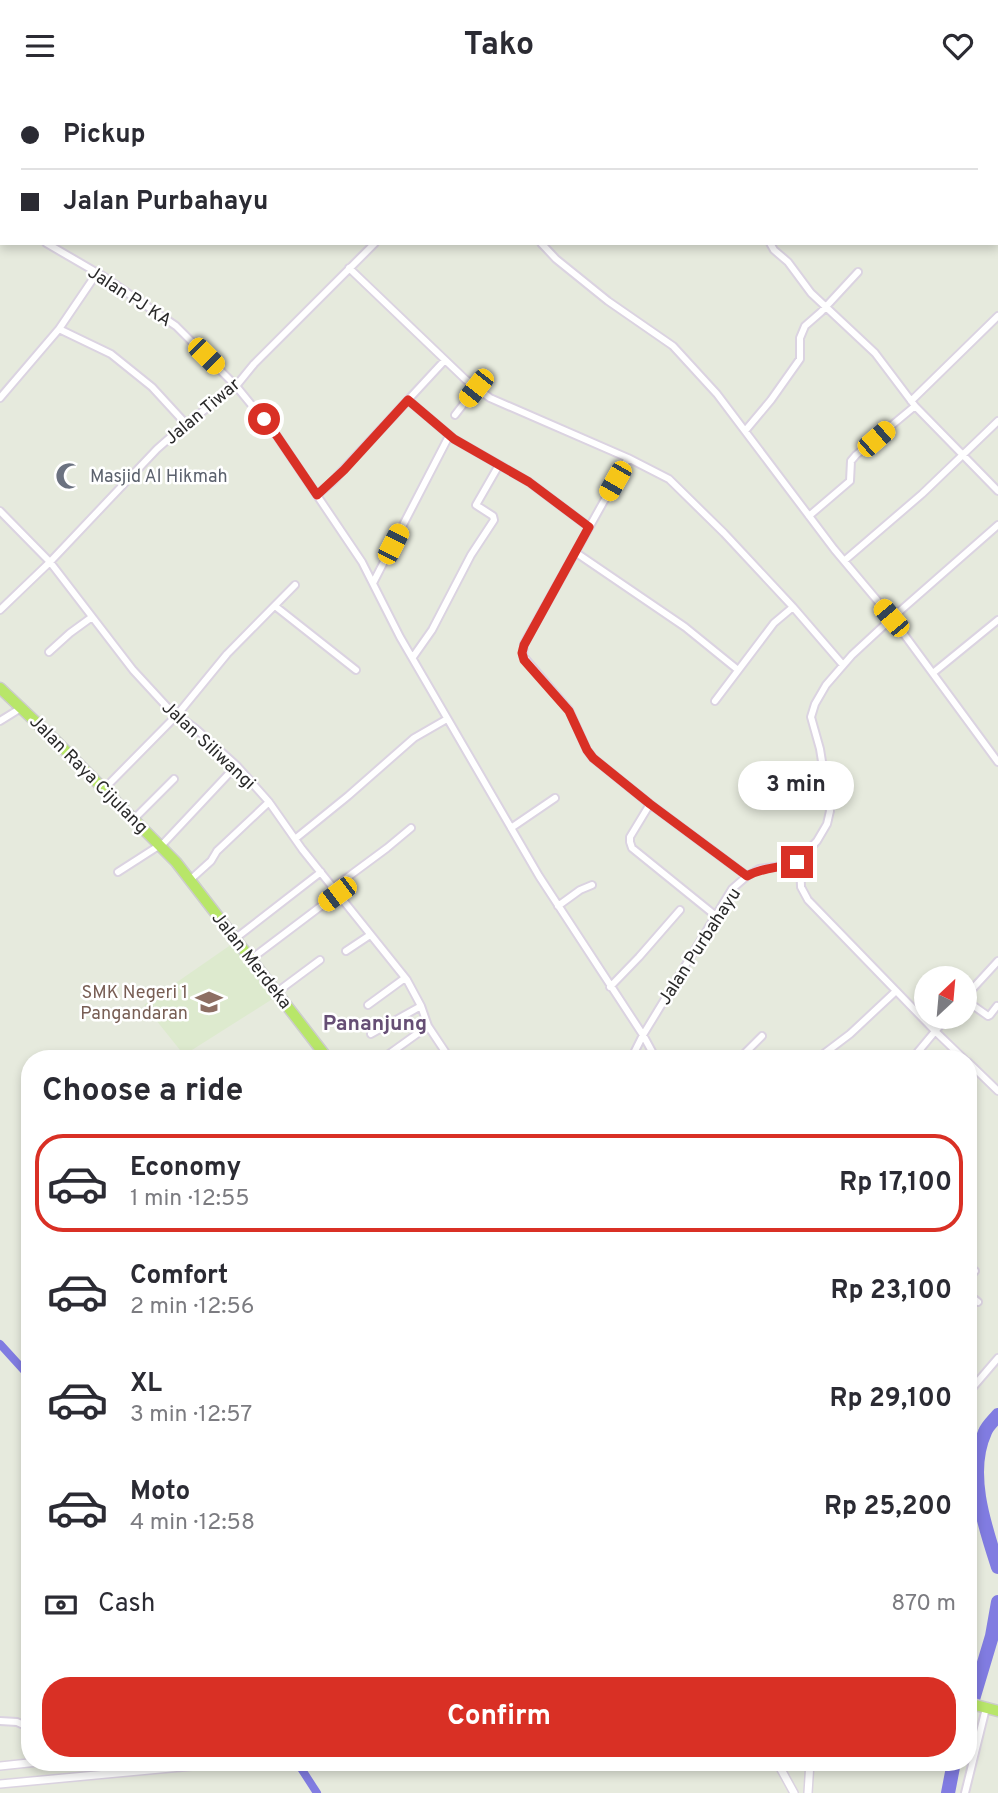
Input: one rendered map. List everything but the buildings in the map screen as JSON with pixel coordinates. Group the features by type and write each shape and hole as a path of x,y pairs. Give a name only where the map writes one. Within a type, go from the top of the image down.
{"highway":[{"name":"Jalan Raya Cijulang","path":"0,688 176,862"},
{"name":"Jalan Merdeka","path":"176,862 321,1050"},
{"path":"977,1705 998,1711"}],"street":[{"name":"Jalan PJ KA","path":"49,245 176,326 236,386 277,436 362,562 400,637 510,828 651,1050"},
{"path":"58,250 62,245"},
{"name":"Jalan Tiwar","path":"0,610 51,562 157,449 236,386 254,364 373,245"},
{"path":"543,245 608,301 673,347 717,394 844,562 933,673 998,762"},
{"path":"771,245 788,262 811,293 875,353 913,403 998,491"},
{"path":"349,268 476,388 499,403 661,473 676,484 793,607 843,665"},
{"path":"745,431 800,359 800,338 806,326 858,272"},
{"path":"0,398 59,329 97,273"},
{"path":"809,516 850,481 851,461 913,403 998,316"},
{"path":"59,329 111,353 152,387 186,424"},
{"path":"317,495 340,474 445,360"},
{"path":"455,415 476,388"},
{"path":"408,400 449,436 529,482 589,527"},
{"path":"844,562 922,494 998,421"},
{"path":"373,583 449,436"},
{"path":"628,458 524,645 523,656 569,711 590,754 650,804 747,876"},
{"path":"413,657 432,631 471,555 494,520 493,516 476,505 499,464"},
{"name":"Jalan Siliwangi","path":"0,511 51,562 133,670 168,708 196,729 270,802 295,839 405,978 421,1006 428,1026 444,1050"},
{"path":"955,1050 805,897 801,887 800,859 817,841 827,824 830,811 820,749 811,717 826,685 843,665 891,618 998,525"},
{"path":"575,552 685,627 738,670"},
{"path":"104,789 177,715 215,668 295,585"},
{"path":"275,606 356,670"},
{"path":"715,701 774,623 793,607"},
{"path":"49,652 92,617"},
{"path":"933,673 998,620"},
{"path":"0,721 21,708"},
{"path":"295,839 414,738 447,719"},
{"path":"118,872 160,846 236,766"},
{"path":"134,819 174,779"},
{"path":"510,828 555,798"},
{"path":"190,880 270,802"},
{"path":"650,804 632,832 632,848 716,916"},
{"path":"251,959 411,828"},
{"name":"Jalan Purbahayu","path":"636,1050 732,889 759,869 790,865 800,859"},
{"path":"236,939 321,872"},
{"path":"558,906 592,885"},
{"path":"610,986 680,910"},
{"path":"346,951 370,935"},
{"path":"277,992 320,960"},
{"path":"977,984 998,961"},
{"path":"368,1005 405,978"},
{"path":"829,1050 897,991"},
{"path":"371,1034 421,1006"},
{"path":"977,1008 988,1016 997,1006"},
{"path":"395,1050 428,1026"},
{"path":"919,1050 935,1031"},
{"path":"748,1050 762,1036"},
{"path":"977,1071 998,1091"},
{"path":"977,1382 998,1358"},
{"path":"977,1736 983,1707"},
{"path":"0,1721 21,1724"},
{"path":"0,1766 21,1763"},
{"path":"26,1771 27,1782"},
{"path":"0,1784 141,1771"},
{"path":"782,1771 794,1793"},
{"path":"808,1793 809,1771"},
{"path":"965,1793 970,1771"}],"shaded area":[{"name":"SMK Negeri 1 Pangandaran","path":"232,944 274,998 192,1050 180,1050 144,1005"}],"waterway":[{"path":"0,1344 21,1367"},
{"path":"998,1415 985,1432 977,1465 980,1500 998,1567"},
{"path":"977,1686 992,1636 998,1602"},
{"path":"303,1771 317,1793"},
{"path":"948,1793 952,1771"}],"place":[{"name":"Masjid Al Hikmah","path":"69,476"},
{"name":"SMK Negeri 1 Pangandaran","path":"209,1002"}],"district":[{"name":"Pananjung","path":"375,1023"}],"route":[{"path":"264,419 317,495 344,470 408,400 454,439 529,482 589,527 524,645 524,660 569,711 593,758 747,876 759,869 797,862"}]}
